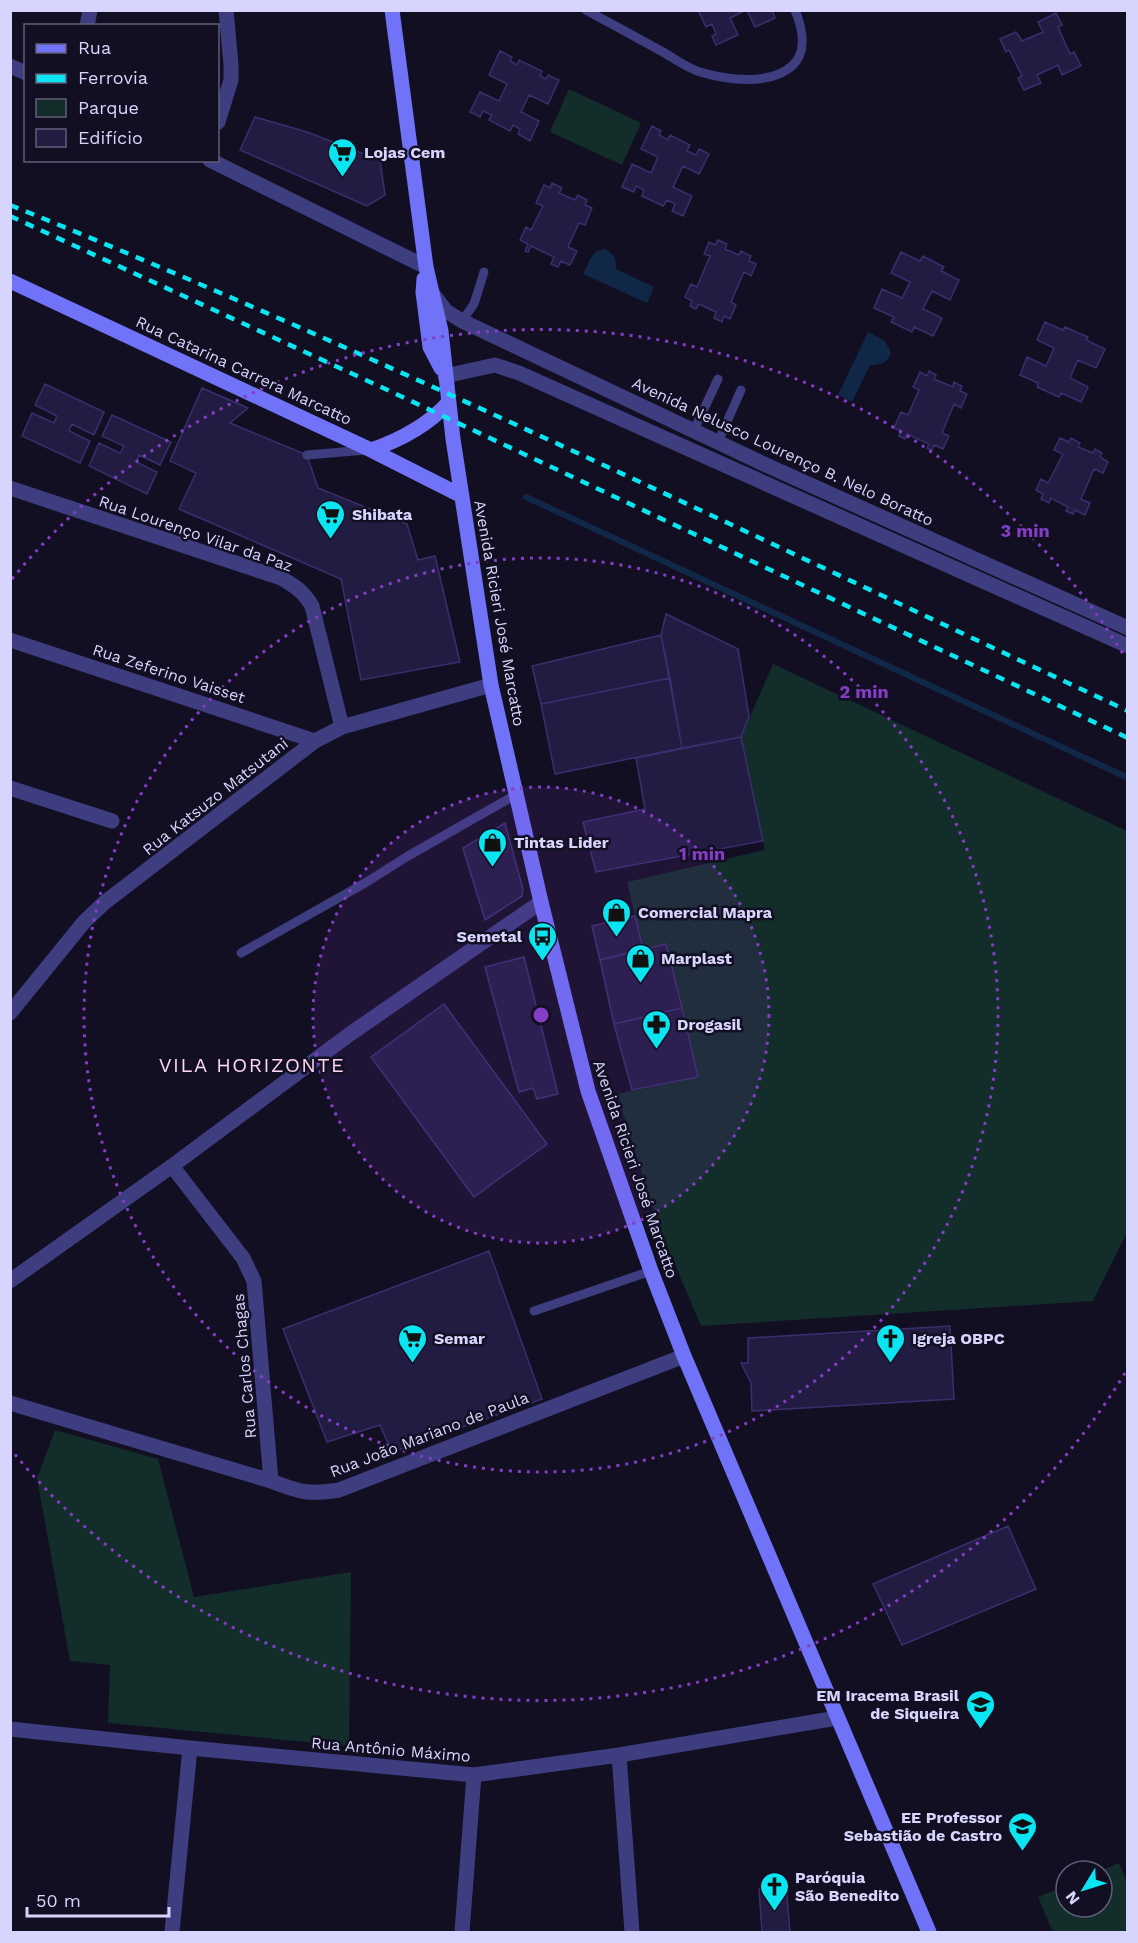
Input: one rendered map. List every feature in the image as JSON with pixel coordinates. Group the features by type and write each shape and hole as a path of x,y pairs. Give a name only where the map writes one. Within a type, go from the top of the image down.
{"main road":[{"name":"Avenida Ricieri José Marcatto","path":"392,10 426,267 441,331 448,403 491,685 588,1091 651,1271 684,1356 929,1932"},
{"name":"Avenida Ricieri José Marcatto","path":"426,267 423,292 428,336 430,347 445,376"},
{"name":"Rua Catarina Carrera Marcatto","path":"10,281 371,450 462,496"},
{"path":"371,450 402,438 438,414 448,403"}],"street":[{"path":"219,119 231,80 226,10"},
{"path":"10,66 24,72"},
{"path":"214,162 426,267"},
{"name":"Avenida Nelusco Lourenço B. Nelo Boratto","path":"432,293 446,311 462,321 766,465 1128,628"},
{"name":"Avenida Nelusco Lourenço B. Nelo Boratto","path":"445,376 495,364 519,373 1128,646"},
{"name":"Rua Lourenço Vilar da Paz","path":"10,488 281,578 296,586 305,594 312,606 342,727"},
{"name":"Rua Zeferino Vaisset","path":"10,640 315,741"},
{"name":"Rua Katsuzo Matsutani","path":"10,1013 84,922 104,903 315,741 342,727 491,685"},
{"path":"10,788 112,821"},
{"path":"10,1281 172,1166 350,1034 541,902"},
{"name":"Rua Carlos Chagas","path":"172,1166 243,1258 254,1281 271,1481"},
{"name":"Rua João Mariano de Paula","path":"10,1403 271,1481 295,1491 315,1494 339,1490 684,1356"},
{"name":"Rua Antônio Máximo","path":"10,1729 474,1775 619,1755 837,1718"},
{"path":"172,1932 190,1748"},
{"path":"619,1755 632,1932"},
{"path":"462,1932 474,1775"}],"lane":[{"path":"586,10 698,71 742,79 764,78 784,73 796,63 802,52 801,24 795,10"},
{"path":"462,321 474,304 484,272"},
{"path":"694,430 718,379"},
{"path":"718,442 741,390"},
{"path":"307,455 371,450"},
{"path":"759,480 766,465"},
{"path":"241,953 517,794"},
{"path":"534,1311 651,1271"}],"green space":[{"path":"569,89 641,123 622,165 550,132"},
{"path":"773,664 1127,831 1127,1232 1093,1301 701,1326 658,1224 617,1094 698,1077 666,944 643,949 627,882 765,850 741,737"},
{"path":"55,1430 158,1459 194,1597 351,1572 349,1746 108,1723 110,1665 70,1661 37,1478"},
{"path":"1119,1863 1127,1882 1127,1929 1120,1932 1053,1932 1038,1897 1054,1891 1054,1919 1114,1919 1114,1865"}],"water":[{"path":"605,249 614,258 616,269 654,287 647,303 583,274 593,254"},
{"path":"868,332 885,341 891,352 884,363 870,365 852,402 838,395"}],"building":[{"path":"698,10 746,10 730,18 738,35 716,45 712,36 716,34 712,24 706,27"},
{"path":"747,10 772,10 775,18 755,27"},
{"path":"1056,13 1062,25 1058,27 1070,54 1074,52 1081,66 1062,75 1058,65 1037,75 1041,83 1024,90 1018,78 1022,76 1009,50 1006,52 1000,39 1016,32 1022,41 1043,32 1038,22"},
{"path":"500,51 512,57 510,61 517,65 519,60 542,71 540,76 546,79 548,75 559,80 548,104 529,95 521,112 539,121 530,141 518,134 520,129 513,125 510,131 489,120 492,115 483,111 480,117 470,112 480,92 499,101 507,84 489,75"},
{"name":"Lojas Cem","path":"255,117 307,132 380,160 385,195 367,206 240,150"},
{"path":"652,126 661,131 659,135 668,140 670,135 690,145 687,151 696,155 699,149 709,154 699,174 683,166 673,187 692,196 683,216 672,211 675,204 667,200 663,206 642,196 644,190 636,186 634,192 622,187 632,164 651,173 658,157 641,149"},
{"path":"552,183 562,188 559,193 575,200 578,195 587,200 585,205 592,208 585,225 579,223 568,247 577,251 570,265 561,261 558,267 551,264 554,257 531,246 528,252 525,251 528,244 520,240 526,227 531,230 543,206 536,203 544,185 550,188"},
{"path":"718,240 727,244 725,249 739,255 741,251 751,256 749,261 756,264 751,276 744,272 731,302 736,305 730,319 724,316 722,322 714,318 716,312 699,304 696,309 690,306 692,301 685,297 691,284 697,287 710,256 704,254 709,242 715,245"},
{"path":"901,252 920,261 923,256 944,267 941,271 959,280 950,300 932,291 923,309 942,318 933,336 914,327 912,332 891,322 894,317 874,308 882,289 902,298 910,282 891,273"},
{"path":"1045,322 1063,330 1065,327 1088,337 1086,340 1105,349 1096,368 1078,360 1070,378 1088,387 1081,402 1061,393 1059,397 1037,387 1038,383 1020,375 1027,357 1046,366 1054,348 1037,340"},
{"path":"929,371 936,375 934,379 953,387 954,382 962,386 960,391 967,394 961,408 954,404 942,433 949,436 943,449 934,445 932,450 927,448 929,444 907,434 905,439 899,436 901,431 894,428 901,412 908,415 919,390 913,387 920,372 927,376"},
{"path":"45,384 104,412 94,435 72,424 69,431 90,441 80,463 22,436 32,413 54,423 57,416 35,405"},
{"name":"Shibata","path":"202,388 248,408 230,423 307,455 318,488 407,524 418,560 435,556 460,662 361,680 341,579 179,509 196,473 170,461"},
{"path":"112,415 171,442 160,465 139,455 136,462 157,472 147,494 89,466 99,443 120,453 124,446 102,436"},
{"path":"1060,438 1069,442 1071,438 1080,443 1078,447 1093,453 1095,449 1102,453 1100,457 1108,462 1103,473 1094,469 1081,499 1090,503 1085,515 1075,510 1073,514 1066,511 1068,507 1051,498 1049,503 1041,499 1043,494 1036,490 1041,479 1048,483 1063,454 1054,450"},
{"path":"666,614 738,649 749,716 741,737 682,748 661,635"},
{"path":"661,635 670,678 541,704 532,666"},
{"path":"670,678 682,748 555,774 541,704"},
{"path":"741,737 763,841 596,872 583,822 645,809 636,758"},
{"name":"Tintas Lider","path":"505,823 523,889 522,896 485,920 463,848"},
{"name":"Comercial Mapra","path":"635,916 643,949 600,960 592,926"},
{"name":"Marplast","path":"666,944 682,1008 614,1024 600,960"},
{"path":"524,957 558,1094 537,1099 533,1088 519,1092 485,967"},
{"path":"444,1004 547,1144 474,1197 371,1057"},
{"name":"Drogasil","path":"682,1008 698,1077 632,1090 614,1024"},
{"name":"Semar","path":"489,1251 542,1399 392,1452 380,1425 327,1442 283,1329"},
{"path":"950,1326 954,1399 752,1411 751,1383 741,1363 748,1363 748,1338"},
{"path":"1008,1526 1036,1589 902,1645 873,1584"},
{"name":"Paróquia São Benedito","path":"786,1885 790,1932 762,1932 759,1889"}],"waterway":[{"path":"526,497 1128,778"}],"railway":[{"path":"10,205 292,324 572,450 1128,711"},
{"path":"10,216 394,393 1128,738"}],"place":[{"name":"Lojas Cem","path":"343,178"},
{"name":"Shibata","path":"331,540"},
{"name":"Tintas Lider","path":"493,868"},
{"name":"Comercial Mapra","path":"617,938"},
{"name":"Semetal","path":"543,962"},
{"name":"Marplast","path":"640,984"},
{"name":"Drogasil","path":"656,1050"},
{"name":"Semar","path":"413,1364"},
{"name":"Igreja OBPC","path":"891,1364"},
{"name":"EM Iracema Brasil de Siqueira","path":"980,1730"},
{"name":"EE Professor Sebastião de Castro","path":"1023,1852"},
{"name":"Paróquia São Benedito","path":"774,1912"}],"district":[{"name":"VILA HORIZONTE","path":"252,1065"}]}
